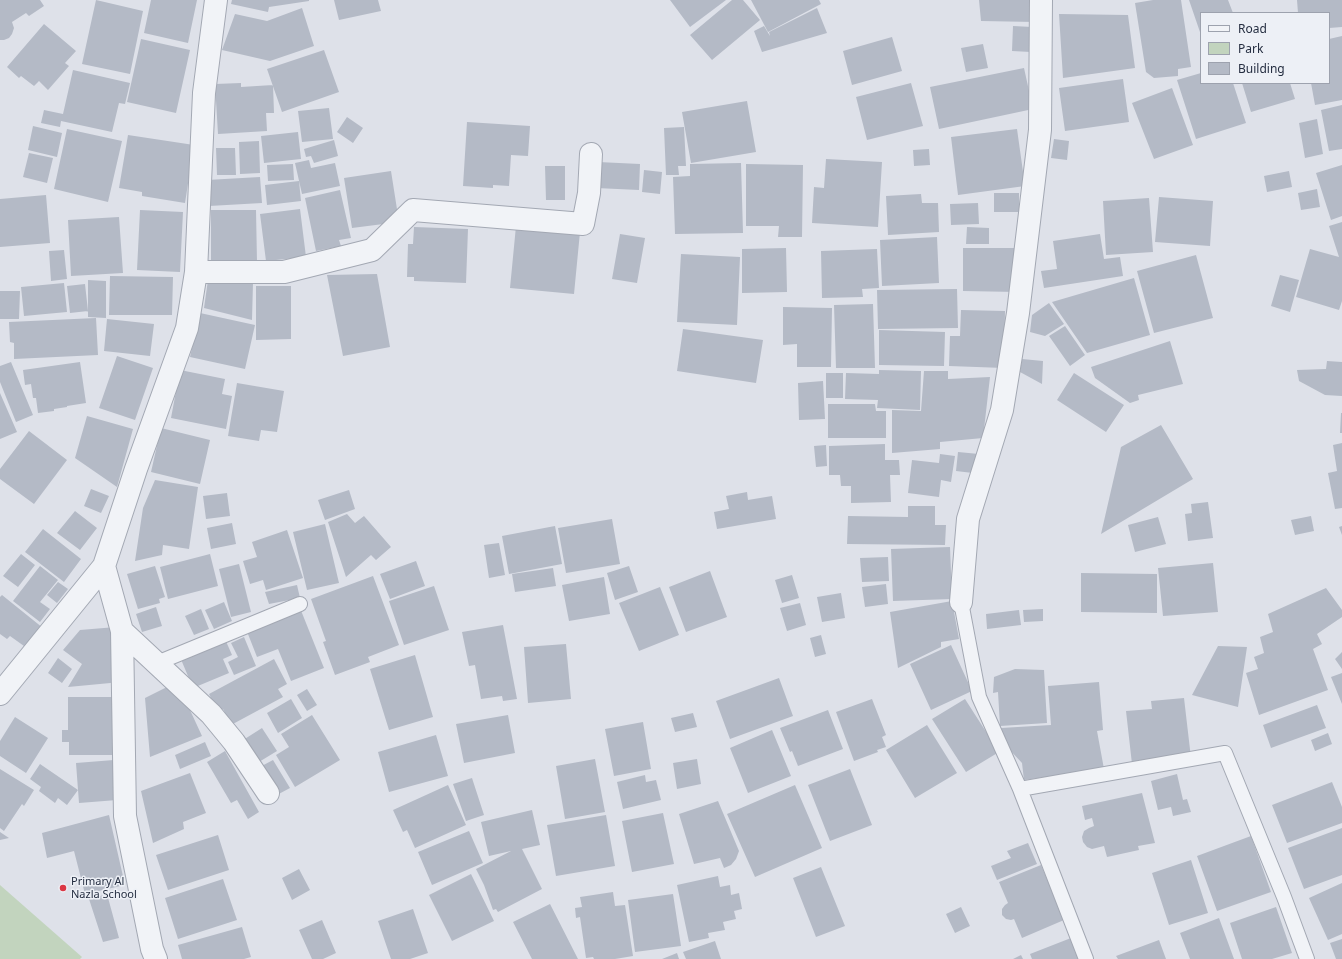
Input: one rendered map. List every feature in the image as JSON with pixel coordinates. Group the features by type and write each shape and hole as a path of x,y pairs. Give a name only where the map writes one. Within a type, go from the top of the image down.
{"street":[{"path":"0,694 104,566 136,469 187,328 196,272 204,93 216,0"},
{"path":"961,602 968,519 1002,410 1018,313 1040,130 1041,0"},
{"path":"196,272 284,272 372,250 413,210 583,224 588,193 591,154"},
{"path":"104,566 122,631 125,816 152,949 156,959"},
{"path":"122,631 211,714 234,742 268,793"}],"lane":[{"path":"961,602 979,697 1020,789 1086,959"},
{"path":"157,663 300,604"},
{"path":"1020,789 1225,753 1284,897 1307,959"}],"green space":[{"path":"0,885 82,957 80,959 0,959"}],"building":[{"path":"0,0 40,0 44,6 29,16 26,13 12,22 14,28 12,34 9,38 0,40"},
{"path":"96,0 143,11 130,74 82,64"},
{"path":"151,0 197,0 188,43 144,33"},
{"path":"232,0 309,1 269,7 268,12 231,4"},
{"path":"334,0 378,0 381,11 339,20"},
{"path":"670,0 726,0 690,27"},
{"path":"732,0 743,0 760,20 712,60 690,35"},
{"path":"751,0 819,0 821,4 768,32"},
{"path":"979,0 1035,0 1036,22 981,21"},
{"path":"1153,0 1181,0 1191,67 1178,69 1178,76 1154,78 1146,72 1135,3"},
{"path":"1189,0 1228,0 1233,12 1200,12 1200,32"},
{"path":"1297,0 1342,0 1342,27 1330,28 1330,12 1298,12"},
{"path":"302,8 314,46 270,61 222,50 235,14 267,21"},
{"path":"817,8 827,33 762,52 754,31 764,26 770,36 769,32"},
{"path":"1059,14 1128,15 1135,68 1063,78"},
{"path":"44,24 76,51 65,63 69,66 48,90 39,81 34,86 21,76 19,78 7,67"},
{"path":"1013,26 1032,27 1031,52 1012,51"},
{"path":"1342,36 1342,100 1315,105 1311,84 1330,84 1330,39"},
{"path":"892,37 902,71 852,85 843,51"},
{"path":"141,39 190,50 176,113 127,102"},
{"path":"983,44 988,68 966,72 961,48"},
{"path":"324,50 339,92 282,112 267,69"},
{"path":"1024,68 1033,109 939,129 930,87"},
{"path":"73,70 130,83 125,104 119,103 112,132 61,121 60,127 41,123 44,110 63,114"},
{"path":"1200,73 1200,84 1233,84 1246,123 1196,139 1177,80"},
{"path":"1123,79 1129,122 1065,131 1059,88"},
{"path":"241,83 241,87 273,85 274,113 266,113 267,131 218,134 215,84"},
{"path":"911,83 923,126 867,140 856,97"},
{"path":"1242,84 1290,84 1295,99 1251,112"},
{"path":"1172,88 1193,145 1154,159 1132,103"},
{"path":"747,101 756,152 691,163 682,112"},
{"path":"1342,105 1342,149 1329,151 1321,110"},
{"path":"329,108 333,139 302,142 298,111"},
{"path":"347,117 363,128 353,143 337,132"},
{"path":"1317,119 1323,154 1305,158 1299,123"},
{"path":"467,122 530,126 528,156 511,155 509,186 493,185 493,188 463,186"},
{"path":"33,126 62,133 57,157 28,150"},
{"path":"684,127 686,166 678,166 679,175 666,175 664,128"},
{"path":"67,129 122,141 108,202 54,189"},
{"path":"1017,129 1025,186 958,195 951,137"},
{"path":"298,132 301,159 264,163 261,136"},
{"path":"128,135 194,145 185,203 142,196 142,192 119,188"},
{"path":"1054,139 1069,141 1067,160 1051,158"},
{"path":"334,140 338,156 314,163 311,156 306,157 304,149"},
{"path":"259,141 260,173 240,174 239,142"},
{"path":"216,148 235,148 236,175 217,175"},
{"path":"929,149 930,165 914,166 913,150"},
{"path":"29,153 53,158 47,183 23,177"},
{"path":"826,159 882,162 878,227 812,223 814,187 824,188"},
{"path":"309,160 311,168 335,163 340,186 302,194 295,163"},
{"path":"598,162 640,164 639,190 596,188"},
{"path":"741,163 743,233 675,234 673,177 690,176 690,164"},
{"path":"293,164 294,180 268,181 267,165"},
{"path":"746,164 803,165 802,237 778,237 779,226 746,226"},
{"path":"1342,165 1342,216 1331,220 1316,173"},
{"path":"545,166 565,166 565,200 546,200"},
{"path":"644,170 662,172 660,194 642,192"},
{"path":"391,171 399,222 352,228 344,178"},
{"path":"1289,171 1292,187 1267,192 1264,176"},
{"path":"260,177 262,203 209,206 207,180"},
{"path":"299,181 301,201 267,205 265,185"},
{"path":"1317,189 1320,207 1301,210 1298,193"},
{"path":"340,190 351,238 339,240 341,246 316,251 305,198"},
{"path":"994,193 1019,193 1019,212 994,212"},
{"path":"921,194 922,203 938,203 939,232 888,235 886,196"},
{"path":"46,195 50,243 0,247 0,199"},
{"path":"1159,197 1213,201 1210,246 1155,242"},
{"path":"1149,198 1153,252 1106,255 1103,201"},
{"path":"978,203 979,224 951,225 950,204"},
{"path":"300,209 306,257 266,261 260,214"},
{"path":"140,210 183,212 180,272 137,270"},
{"path":"211,210 256,210 257,262 211,262"},
{"path":"119,217 123,273 71,276 68,220"},
{"path":"1342,222 1342,301 1339,310 1296,297 1310,249 1339,257 1329,226"},
{"path":"516,226 580,232 574,294 510,288"},
{"path":"414,227 468,229 466,283 414,281 414,277 407,277 408,244 413,244"},
{"path":"967,227 989,228 989,244 966,244"},
{"path":"620,234 645,238 637,283 612,279"},
{"path":"1100,234 1104,259 1120,257 1123,276 1044,288 1041,271 1057,269 1053,241"},
{"path":"937,237 939,283 882,286 880,240"},
{"path":"786,248 787,292 742,293 742,249"},
{"path":"963,248 1018,248 1018,292 963,291"},
{"path":"877,249 879,288 862,289 863,297 822,298 821,251"},
{"path":"64,250 67,279 51,281 49,251"},
{"path":"681,254 740,257 737,325 677,322"},
{"path":"1196,255 1213,318 1154,333 1137,271"},
{"path":"377,274 390,347 343,356 327,275"},
{"path":"1280,275 1299,280 1290,312 1271,306"},
{"path":"110,276 173,277 172,315 109,315"},
{"path":"1134,278 1150,335 1087,353 1052,302"},
{"path":"88,280 106,281 106,318 88,317"},
{"path":"208,280 253,282 252,320 204,308"},
{"path":"64,283 67,312 24,316 21,287"},
{"path":"85,284 88,311 70,313 67,286"},
{"path":"256,286 291,286 291,339 256,340"},
{"path":"957,289 958,328 878,329 877,290"},
{"path":"0,291 20,291 19,319 0,319"},
{"path":"1049,303 1064,324 1045,336 1030,332 1032,315"},
{"path":"873,304 875,368 836,368 834,305"},
{"path":"783,307 832,308 831,367 797,367 797,344 783,345"},
{"path":"961,310 1005,311 1004,368 949,366 950,336 960,336"},
{"path":"200,313 255,325 245,369 190,357"},
{"path":"96,318 98,355 14,359 14,343 10,342 9,322"},
{"path":"107,319 154,324 150,356 104,351"},
{"path":"1065,326 1085,355 1070,366 1049,336"},
{"path":"683,329 763,340 756,383 677,371"},
{"path":"879,330 945,332 944,366 879,365"},
{"path":"1170,341 1183,384 1138,395 1139,400 1130,403 1095,378 1091,367"},
{"path":"117,356 153,368 135,420 99,408"},
{"path":"1022,359 1043,361 1042,384 1020,372"},
{"path":"1327,361 1342,362 1342,396 1325,395 1299,381 1297,370 1326,369"},
{"path":"11,362 33,415 16,422 0,382 0,366"},
{"path":"80,362 86,403 54,409 54,411 38,413 36,398 33,398 31,384 25,385 23,370"},
{"path":"180,370 225,379 222,394 232,396 226,429 171,418"},
{"path":"879,370 921,371 920,410 877,408 878,400 845,399 846,373 879,374"},
{"path":"924,371 948,371 948,379 990,377 983,438 940,442 940,449 892,453 892,410 921,411"},
{"path":"826,373 843,373 843,398 826,398"},
{"path":"1074,373 1124,405 1106,432 1057,400"},
{"path":"823,381 825,419 799,420 798,383"},
{"path":"237,383 284,391 277,432 261,430 259,441 228,436"},
{"path":"0,393 17,432 0,439"},
{"path":"828,404 875,404 876,411 886,411 886,438 828,438"},
{"path":"1341,413 1342,433 1340,433"},
{"path":"87,416 133,429 117,487 75,458"},
{"path":"1161,425 1193,479 1101,534 1121,447"},
{"path":"161,428 210,440 200,484 151,472"},
{"path":"29,431 67,460 34,504 0,479 0,469"},
{"path":"1342,443 1342,508 1335,509 1328,473 1337,471 1333,445"},
{"path":"885,444 885,460 899,460 900,475 890,475 891,502 851,503 851,486 841,486 840,475 829,475 829,446"},
{"path":"826,445 827,466 816,467 814,446"},
{"path":"958,452 979,454 973,473 956,471"},
{"path":"940,454 955,456 951,482 941,480 939,497 908,493 912,460 939,463"},
{"path":"155,480 198,487 189,549 163,545 162,555 135,561 143,508"},
{"path":"91,489 109,496 101,513 84,506"},
{"path":"349,490 355,509 325,520 318,500"},
{"path":"747,492 748,500 772,496 776,519 717,529 714,512 729,509 726,496"},
{"path":"227,493 230,516 206,519 203,496"},
{"path":"1208,502 1213,538 1188,541 1185,514 1192,513 1191,504"},
{"path":"908,506 935,506 935,525 946,525 945,545 847,544 848,516 908,517"},
{"path":"75,511 97,528 80,550 57,533"},
{"path":"347,514 355,523 364,516 391,547 376,560 371,555 346,577 328,522"},
{"path":"1311,516 1314,531 1295,535 1291,520"},
{"path":"1158,517 1166,544 1135,552 1128,525"},
{"path":"612,519 620,564 566,573 558,528"},
{"path":"232,523 236,544 211,549 207,528"},
{"path":"325,524 339,583 307,590 293,532"},
{"path":"555,526 562,564 509,574 502,536"},
{"path":"1342,526 1342,535 1339,527"},
{"path":"43,529 81,559 64,582 25,552"},
{"path":"287,530 303,578 266,590 263,580 250,584 243,561 257,557 252,542"},
{"path":"499,543 505,575 489,578 484,545"},
{"path":"950,547 952,599 893,601 891,549"},
{"path":"21,554 35,565 18,587 3,576"},
{"path":"210,554 218,586 168,599 160,567"},
{"path":"888,557 889,581 862,582 860,558"},
{"path":"416,561 425,586 390,599 380,574"},
{"path":"1213,563 1218,612 1163,616 1158,568"},
{"path":"239,564 251,612 231,617 219,569"},
{"path":"40,566 58,580 40,602 50,609 40,622 13,601"},
{"path":"155,566 165,597 159,599 160,603 138,609 127,574"},
{"path":"629,566 638,592 615,600 607,573"},
{"path":"553,568 556,586 515,592 512,574"},
{"path":"710,571 727,617 686,632 669,587"},
{"path":"1081,573 1157,574 1157,613 1081,612"},
{"path":"792,575 799,598 782,603 775,580"},
{"path":"373,576 399,645 368,657 370,662 335,675 323,642 326,641 311,599"},
{"path":"604,577 610,614 569,621 562,585"},
{"path":"58,582 68,589 57,603 47,595"},
{"path":"886,584 888,604 865,607 862,587"},
{"path":"297,585 300,598 269,604 265,592"},
{"path":"434,586 449,630 404,645 389,601"},
{"path":"660,587 679,635 639,651 619,603"},
{"path":"1326,588 1342,610 1342,617 1317,634 1322,644 1313,649 1328,690 1259,715 1246,673 1258,669 1254,657 1264,653 1260,637 1273,632 1268,614"},
{"path":"841,593 845,618 822,622 817,597"},
{"path":"2,595 43,628 31,651 10,636 7,639 0,634 0,597"},
{"path":"952,601 959,639 941,642 941,647 898,668 890,612"},
{"path":"224,602 232,621 214,629 205,610"},
{"path":"800,603 806,625 787,631 780,608"},
{"path":"156,607 162,626 142,632 136,614"},
{"path":"300,608 324,668 291,681 278,649 257,657 246,629"},
{"path":"201,609 209,629 194,635 185,616"},
{"path":"1043,609 1043,621 1024,622 1023,610"},
{"path":"1019,610 1021,625 987,629 986,614"},
{"path":"503,625 517,699 503,701 502,696 481,699 475,665 469,666 462,632"},
{"path":"116,627 121,682 68,687 82,664 63,650 80,630"},
{"path":"821,635 826,654 815,657 810,638"},
{"path":"244,637 256,666 234,675 228,662 238,657 231,643"},
{"path":"225,639 232,655 223,659 229,673 193,688 180,657"},
{"path":"566,644 571,699 528,703 524,647"},
{"path":"951,645 972,691 931,710 910,664"},
{"path":"1218,646 1247,647 1238,707 1192,695"},
{"path":"1342,652 1342,669 1335,659"},
{"path":"415,655 433,717 389,730 370,669"},
{"path":"58,658 72,669 62,683 48,673"},
{"path":"274,659 287,684 278,689 283,697 231,725 223,709 218,712 209,694"},
{"path":"1015,669 1044,670 1047,723 1000,726 998,692 993,693 994,677"},
{"path":"1342,673 1342,704 1331,677"},
{"path":"779,678 793,716 730,739 716,701"},
{"path":"177,682 202,736 150,757 145,698"},
{"path":"1099,682 1103,730 1097,731 1104,769 1024,780 1022,763 1008,748 1001,728 1051,725 1048,686"},
{"path":"307,689 317,705 307,711 297,695"},
{"path":"68,697 119,697 120,755 69,755 69,742 62,742 62,730 68,730"},
{"path":"1184,698 1191,758 1132,764 1126,711 1152,709 1151,701"},
{"path":"291,699 302,718 278,733 267,713"},
{"path":"872,699 886,735 882,737 886,747 877,750 878,752 854,761 836,712"},
{"path":"965,699 999,752 966,772 932,719"},
{"path":"1317,705 1326,728 1271,748 1263,725"},
{"path":"828,710 843,749 798,766 792,751 790,752 780,728"},
{"path":"693,713 697,727 675,732 671,718"},
{"path":"312,715 340,760 295,787 276,755 289,747 281,734"},
{"path":"508,715 515,753 464,763 456,724"},
{"path":"15,717 48,738 26,773 0,756 0,741"},
{"path":"643,722 651,769 614,776 605,729"},
{"path":"927,725 957,773 915,798 886,750"},
{"path":"262,728 277,751 254,765 240,742"},
{"path":"772,730 791,776 748,793 730,748"},
{"path":"1328,733 1332,744 1315,751 1311,740"},
{"path":"436,735 448,776 389,792 378,752"},
{"path":"205,742 211,756 180,769 175,755"},
{"path":"225,751 259,812 248,819 237,800 231,803 207,762"},
{"path":"595,759 605,812 565,819 556,766"},
{"path":"697,759 701,784 677,789 673,763"},
{"path":"114,760 117,800 79,803 76,763"},
{"path":"273,760 290,788 275,796 258,768"},
{"path":"40,764 78,790 67,805 58,798 55,803 39,791 41,787 30,779"},
{"path":"0,769 34,790 24,806 22,804 4,831 0,828"},
{"path":"850,769 872,825 830,841 808,785"},
{"path":"190,773 206,813 183,822 184,829 153,843 141,791"},
{"path":"1177,774 1183,800 1187,799 1191,812 1173,816 1171,807 1158,810 1151,781"},
{"path":"645,775 646,782 656,780 661,800 623,809 617,782"},
{"path":"472,778 484,815 466,821 453,784"},
{"path":"1332,782 1342,807 1342,823 1287,843 1272,805"},
{"path":"448,785 466,825 415,848 407,830 403,832 393,810"},
{"path":"795,785 822,848 755,877 727,814"},
{"path":"1142,793 1155,843 1138,846 1139,850 1107,857 1104,846 1092,849 1087,847 1083,842 1082,837 1084,831 1094,826 1092,818 1085,820 1082,806"},
{"path":"718,801 739,851 736,859 731,865 724,868 720,858 694,864 679,814"},
{"path":"532,810 540,845 522,849 542,889 498,912 496,909 493,910 484,885 476,869 511,851 489,856 481,822"},
{"path":"663,813 674,864 632,872 622,821"},
{"path":"109,815 125,885 85,894 74,851 47,858 42,833"},
{"path":"606,815 615,866 556,876 547,825"},
{"path":"1342,828 1342,875 1304,889 1288,848"},
{"path":"469,831 483,863 432,885 418,852"},
{"path":"0,832 9,838 0,840"},
{"path":"218,835 229,870 168,890 156,855"},
{"path":"1251,836 1271,892 1217,911 1197,856"},
{"path":"1028,843 1037,864 997,880 991,866 1011,858 1007,851"},
{"path":"1191,860 1208,913 1169,925 1152,873"},
{"path":"1041,865 1064,920 1022,938 1014,919 1006,919 1002,915 1002,909 1008,903 999,882"},
{"path":"821,867 845,926 816,937 793,878"},
{"path":"299,869 310,890 292,900 282,878"},
{"path":"471,874 494,921 452,941 429,895"},
{"path":"718,876 720,887 730,885 731,895 739,893 742,909 734,911 736,919 723,922 725,930 708,933 709,938 689,942 677,885"},
{"path":"223,879 237,920 178,939 165,898"},
{"path":"1342,883 1342,934 1328,940 1309,898"},
{"path":"613,892 615,906 625,905 633,956 615,959 594,959 593,957 586,958 580,917 576,918 575,908 582,907 580,897"},
{"path":"107,894 119,938 103,942 89,899"},
{"path":"673,894 681,946 635,952 628,900"},
{"path":"550,904 578,959 532,959 513,922"},
{"path":"961,907 970,926 955,933 946,914"},
{"path":"1276,907 1292,953 1272,959 1242,959 1230,923"},
{"path":"413,909 428,953 410,959 391,959 378,921"},
{"path":"1219,918 1234,959 1190,959 1180,933"},
{"path":"322,920 336,953 323,959 312,959 299,930"},
{"path":"242,927 251,957 244,959 182,959 178,945"},
{"path":"1071,938 1079,959 1032,959 1030,954"},
{"path":"1342,939 1342,959 1336,959 1330,943"},
{"path":"1159,940 1166,959 1118,959 1116,956"},
{"path":"715,941 721,959 686,959 683,952"},
{"path":"677,953 679,959 662,959"},
{"path":"1021,955 1023,959 1013,959"}],"place":[{"name":"Primary Al Nazla School","path":"63,888"}]}
